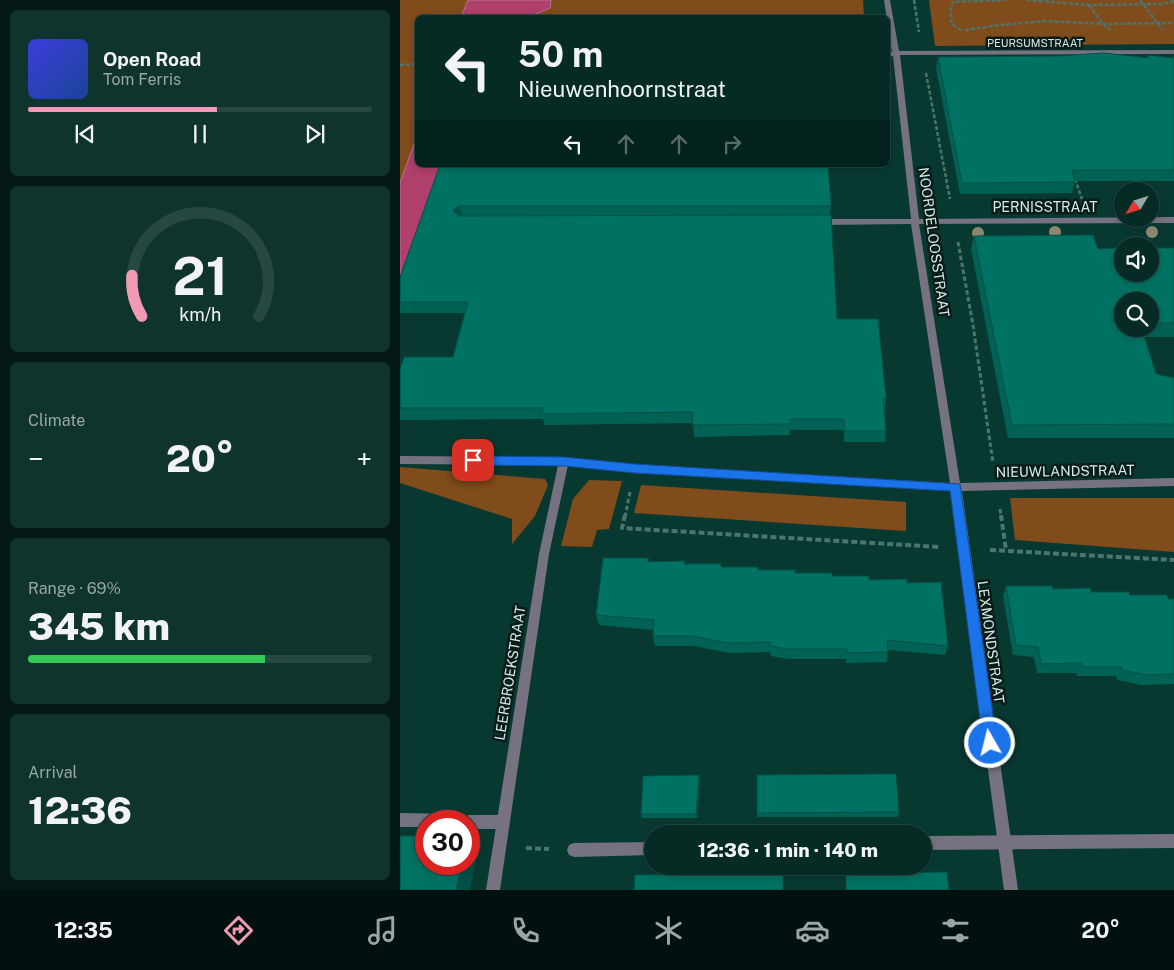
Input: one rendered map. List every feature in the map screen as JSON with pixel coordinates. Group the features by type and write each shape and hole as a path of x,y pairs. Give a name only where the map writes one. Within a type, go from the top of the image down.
{"street":[{"name":"NOORDELOOSSTRAAT","path":"887,0 888,15"},
{"name":"NOORDELOOSSTRAAT","path":"890,32 916,222 956,487"},
{"name":"PEURSUMSTRAAT","path":"892,54 1174,52"},
{"name":"PERNISSTRAAT","path":"807,222 1174,220"},
{"name":"NIEUWLANDSTRAAT","path":"400,460 564,461 635,469 956,487 1174,482"},
{"name":"LEERBROEKSTRAAT","path":"493,890 544,554 564,461"},
{"name":"LEXMONDSTRAAT","path":"956,487 962,548 1012,890"},
{"path":"400,820 415,820"},
{"path":"480,822 502,822"},
{"path":"932,843 1174,841"},
{"path":"574,850 644,849"}],"path":[{"path":"914,0 922,53 973,325 1006,550"},
{"path":"999,53 996,45 961,31 952,24 950,11 953,2 1006,0"},
{"path":"1027,0 1142,5 1163,4 1174,1"},
{"path":"1140,0 1168,37"},
{"path":"1088,4 1103,24 1119,38 1127,52"},
{"path":"956,33 1004,23 1059,21 1103,24 1174,23"},
{"path":"400,65 415,64"},
{"path":"1067,221 1061,199 1082,199 1073,173"},
{"path":"635,469 622,528 1174,560"},
{"path":"500,847 574,850"}],"shaded area":[{"path":"400,0 468,0 462,15 415,15 415,142 400,183"},
{"path":"468,0 551,0 550,8 534,15 462,15"},
{"path":"551,0 863,0 864,15 535,15 550,8"},
{"path":"929,0 1174,0 1174,44 935,46"},
{"path":"415,142 415,167 443,167 400,286 400,183"},
{"path":"400,467 545,479 548,485 535,516 512,544 512,519 400,483"},
{"path":"589,480 622,481 609,529 597,530 592,547 561,546 573,499"},
{"path":"641,485 906,502 906,531 634,513"},
{"path":"1010,498 1174,498 1174,552 1015,540"}],"building":[{"path":"1104,53 1149,58 1147,55 1174,58 1174,170 1072,170 1075,182 962,183 938,57 1058,56"},
{"path":"439,167 828,167 831,206 459,206 453,211 459,216 831,215 837,319 878,319 886,398 883,398 886,431 845,431 844,419 790,419 790,424 692,425 693,412 542,414 543,408 400,408 400,369 404,357 453,357 468,302 400,302 400,277"},
{"path":"1093,235 1098,249 1114,248 1114,282 1159,282 1159,248 1174,248 1174,323 1159,323 1159,292 1114,292 1114,337 1144,337 1156,374 1174,378 1174,424 1012,425 974,236"},
{"path":"603,558 648,558 648,562 685,561 684,564 758,567 758,570 795,570 795,573 832,573 832,576 869,576 869,580 907,579 907,583 941,582 948,646 887,640 888,652 847,653 847,649 788,649 770,646 770,642 728,643 692,636 653,636 654,620 596,615"},
{"path":"1006,586 1052,586 1053,589 1090,588 1091,592 1167,595 1168,599 1174,599 1174,674 1147,675 1122,670 1122,667 1082,667 1081,663 1041,664 1038,647 1016,645"},
{"path":"896,774 899,812 757,813 757,775"},
{"path":"699,775 696,814 641,814 643,776"},
{"path":"400,836 415,836 415,875 459,875 456,890 400,890"},
{"path":"932,872 947,872 949,890 846,890 846,875 932,875"},
{"path":"635,875 783,875 783,890 634,890"}],"route":[{"path":"473,460 564,461 635,469 956,487 962,548 990,743"}]}
